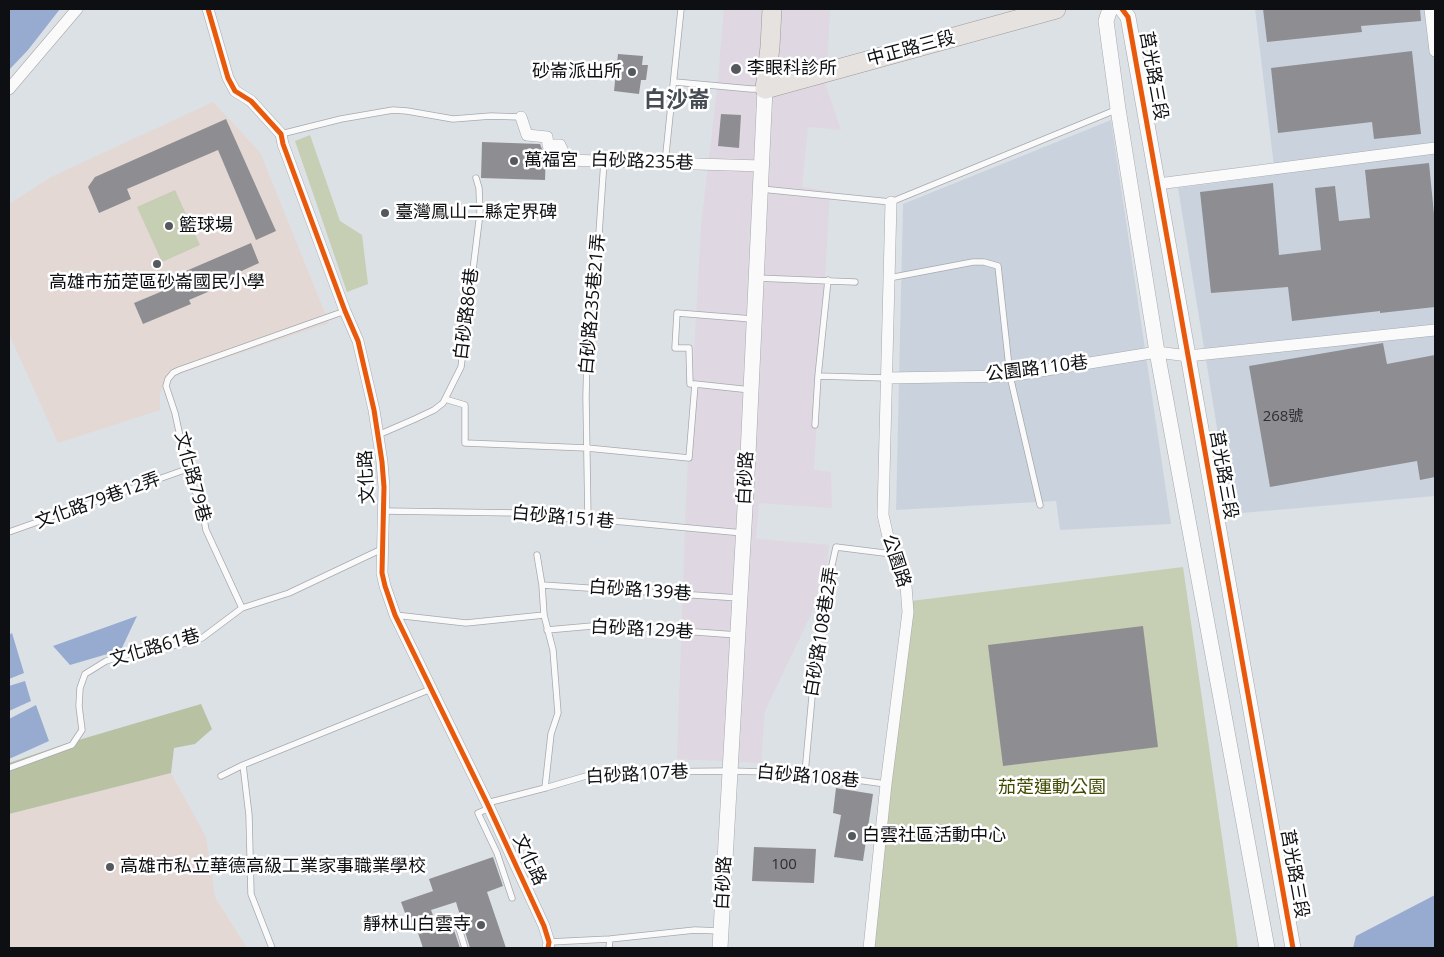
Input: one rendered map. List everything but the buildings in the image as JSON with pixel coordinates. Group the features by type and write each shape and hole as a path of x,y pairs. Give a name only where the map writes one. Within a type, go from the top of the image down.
{"main road":[{"name":"白砂路","path":"766,89 772,9"},
{"name":"中正路三段","path":"766,89 1056,9"}],"street":[{"path":"9,88 77,9"},
{"name":"文化路","path":"208,9 228,78 235,91 251,101 280,134 345,311 358,341 374,410 384,487 382,573 395,615 489,805 544,926 549,945"},
{"path":"1110,9 1106,21 1118,109 1157,352 1267,948"},
{"name":"莒光路三段","path":"1122,9 1128,17 1293,948"},
{"path":"1430,9 1435,51"},
{"name":"白砂路","path":"720,948 766,89"},
{"name":"白砂路235巷","path":"521,117 527,135 547,137 548,145 560,145 567,160 762,166"},
{"path":"1158,184 1435,148"},
{"name":"公園路","path":"869,948 886,784 908,612 906,586 892,554 883,515 891,202"},
{"name":"公園路110巷","path":"886,378 1010,376 1157,352 1188,356 1435,330"}],"lane":[{"path":"665,164 675,82 681,9"},
{"path":"675,82 751,90 766,89"},
{"path":"761,189 891,202 1118,109"},
{"path":"280,134 341,119 393,110 453,119 491,116 521,117"},
{"name":"白砂路235巷21弄","path":"588,521 586,397 588,314 596,277 604,161"},
{"name":"白砂路86巷","path":"378,435 434,410 445,399 461,367 480,213 479,188 476,178"},
{"path":"889,278 972,262 984,262 998,266 1010,376 1040,506"},
{"path":"756,278 855,282"},
{"path":"815,426 828,280"},
{"name":"文化路79巷","path":"242,608 206,530 202,509 187,469 175,413 166,386 168,379 179,370 345,311"},
{"path":"751,390 690,384 689,348 675,348 677,313 754,319"},
{"path":"818,376 886,378"},
{"path":"445,399 465,405 465,442 587,448 690,458 695,384"},
{"name":"文化路79巷12弄","path":"9,532 187,469"},
{"name":"白砂路151巷","path":"382,511 520,513 588,521 603,520 743,533"},
{"name":"白砂路108巷2弄","path":"805,773 822,610 836,546 892,554"},
{"path":"242,608 289,593 382,549"},
{"path":"537,555 544,615 553,650 558,713 551,734 545,788"},
{"name":"白砂路139巷","path":"542,585 739,598"},
{"name":"文化路61巷","path":"9,768 72,745 82,730 79,706 80,688 85,674 106,661 137,652 182,644 202,638 242,608"},
{"path":"395,615 466,623 544,615"},
{"name":"白砂路129巷","path":"547,630 592,626 737,635"},
{"path":"221,776 243,765 431,689"},
{"path":"243,765 249,815 251,894 272,948"},
{"name":"白砂路107巷","path":"489,805 586,776 631,772 729,772"},
{"name":"白砂路108巷","path":"729,772 805,773 886,784"},
{"path":"489,805 478,813 497,852 512,898"},
{"path":"456,919 465,948"},
{"path":"549,945 695,930 721,931"},
{"path":"609,948 610,939"}],"shaded area":[{"path":"724,9 830,9 826,86 841,130 808,127 802,187 830,191 814,470 831,472 832,508 759,503 756,539 829,545 824,587 765,711 761,763 677,759 686,499 701,225 717,89"},
{"path":"1255,9 1435,9 1435,496 1231,514 1178,188 1275,175"},
{"name":"高雄市茄萣區砂崙國民小學","path":"213,102 260,152 329,323 167,378 160,393 160,410 58,443 9,334 9,204 51,177"},
{"path":"1111,120 1171,524 1060,530 1056,501 896,510 903,204"},
{"name":"高雄市私立華德高級工業家事職業學校","path":"171,773 206,837 215,897 247,948 9,948 9,814"}],"green space":[{"path":"310,135 340,221 362,235 368,284 347,292 295,141"},
{"name":"籃球場","path":"175,190 200,245 162,262 137,207"},
{"name":"茄萣運動公園","path":"1183,567 1238,948 874,948 911,601"},
{"path":"201,704 212,729 195,744 174,748 171,773 9,814 9,763 65,744"}],"water":[{"path":"9,9 60,9 28,50 9,70"},
{"path":"137,616 121,650 70,665 53,646"},
{"path":"12,633 24,673 9,679 9,635"},
{"path":"25,681 31,701 9,711 9,686"},
{"path":"36,705 49,741 9,759 9,719"},
{"path":"1435,895 1435,948 1353,948 1356,936"}],"cycle path":[{"path":"208,9 228,78 235,91 251,101 281,134 283,144 345,311 358,341 374,410 382,462 384,487 382,573 395,615 487,803 544,926 549,942 548,948"},
{"path":"1122,9 1128,17 1293,948"}],"place":[{"name":"李眼科診所","path":"736,69"},
{"name":"砂崙派出所","path":"632,72"},
{"name":"萬福宮","path":"514,161"},
{"name":"臺灣鳳山二縣定界碑","path":"385,213"},
{"name":"籃球場","path":"169,226"},
{"name":"高雄市茄萣區砂崙國民小學","path":"157,264"},
{"name":"白雲社區活動中心","path":"852,836"},
{"name":"高雄市私立華德高級工業家事職業學校","path":"110,867"},
{"name":"靜林山白雲寺","path":"481,925"}],"district":[{"name":"白沙崙","path":"677,101"}]}
